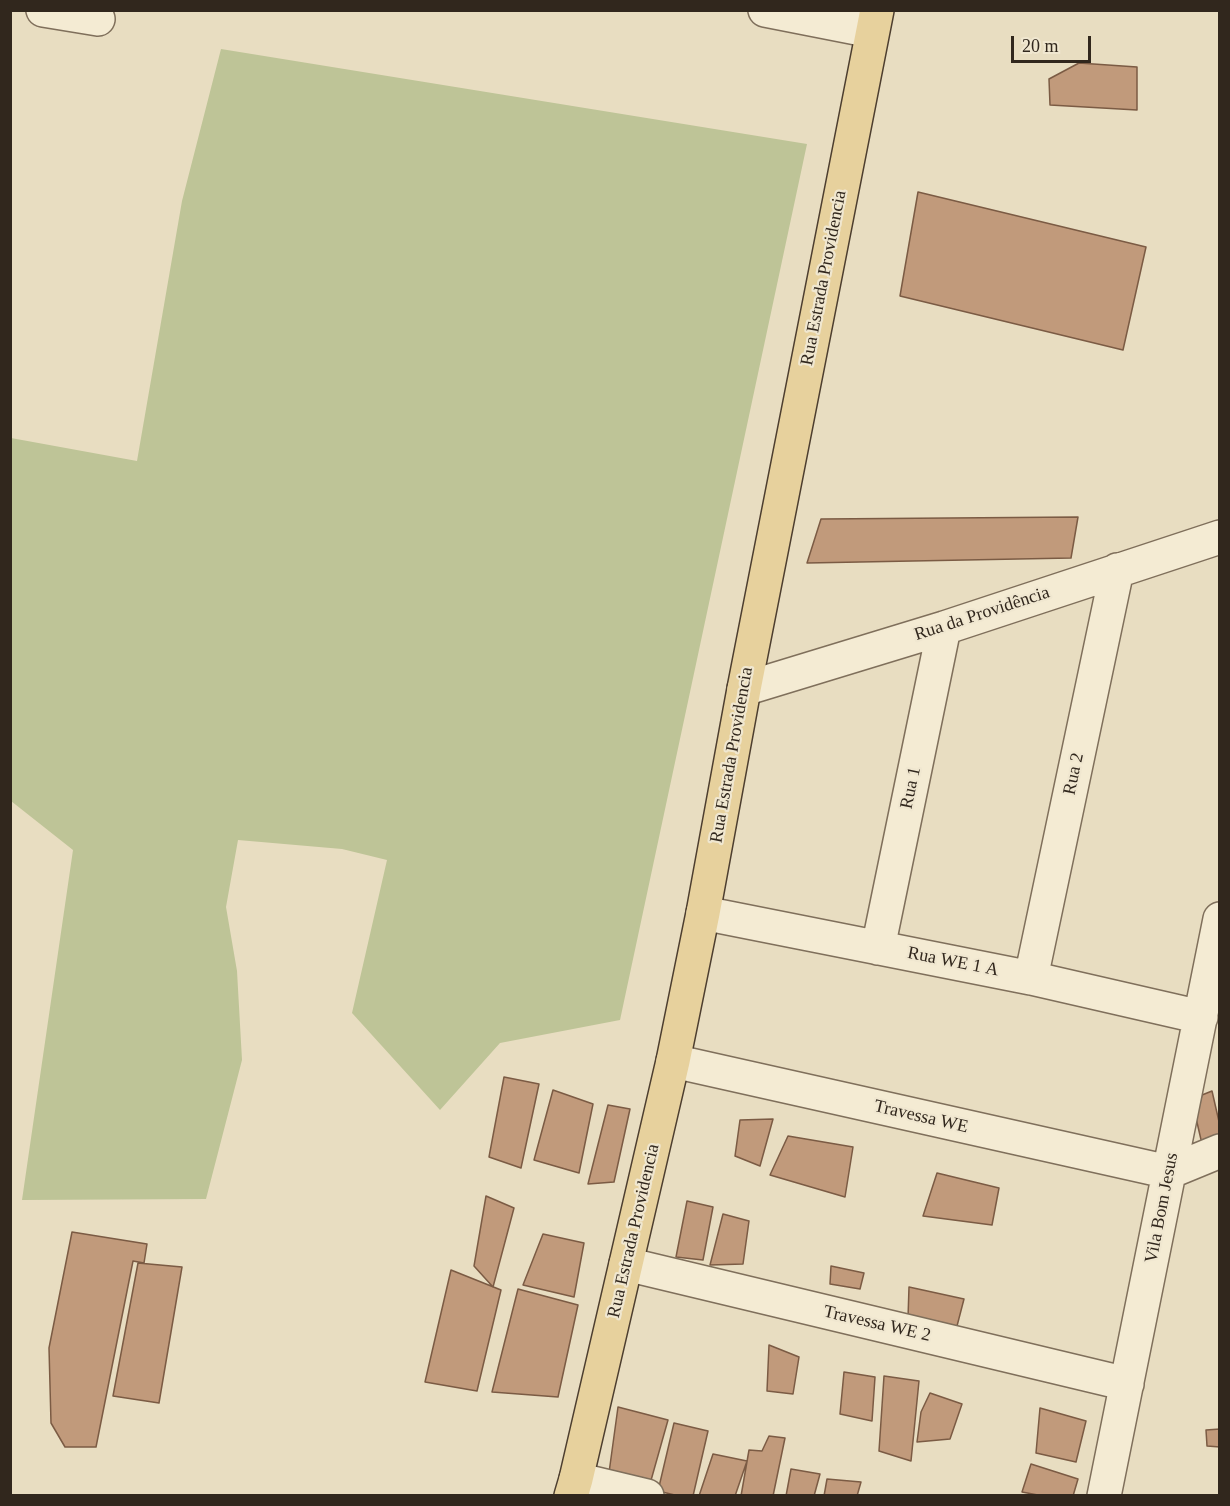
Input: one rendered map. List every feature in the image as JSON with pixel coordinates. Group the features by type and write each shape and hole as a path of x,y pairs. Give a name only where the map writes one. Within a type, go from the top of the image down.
{"main road":[{"name":"Rua Estrada Providencia","path":"574,1487 673,1061 874,21"}],"street":[{"path":"43,10 98,19"},
{"path":"765,10 874,21"},
{"name":"Rua da Providência","path":"744,689 944,628 1220,537"},
{"name":"Rua 2","path":"1031,978 1117,570"},
{"name":"Rua 1","path":"878,948 944,628"},
{"name":"Rua WE 1 A","path":"703,913 1031,978 1201,1017"},
{"name":"Vila Bom Jesus","path":"1104,1496 1220,920"},
{"name":"Travessa WE","path":"673,1061 1169,1172"},
{"path":"1169,1172 1220,1151"},
{"name":"Travessa WE 2","path":"626,1264 1127,1384"},
{"path":"574,1487 647,1496"}],"green space":[{"path":"221,49 807,144 620,1020 500,1043 440,1110 352,1013 387,860 342,849 238,840 226,907 237,971 242,1060 206,1199 22,1200 73,850 11,801 11,438 137,461 182,201"}],"building":[{"path":"1079,63 1137,67 1137,110 1050,105 1049,79"},
{"path":"918,192 1146,247 1123,350 900,296"},
{"path":"1078,517 1071,558 807,563 821,519"},
{"path":"504,1077 539,1084 521,1168 489,1157"},
{"path":"553,1090 593,1104 579,1173 534,1160"},
{"path":"1212,1091 1220,1126 1220,1139 1202,1144 1196,1118 1202,1095"},
{"path":"608,1105 630,1109 614,1182 588,1184"},
{"path":"773,1119 760,1166 735,1156 740,1120"},
{"path":"788,1136 853,1147 845,1197 770,1175"},
{"path":"937,1173 999,1188 992,1225 923,1216"},
{"path":"486,1196 514,1208 493,1287 474,1266"},
{"path":"687,1201 713,1207 703,1260 676,1257"},
{"path":"723,1214 749,1221 743,1264 710,1265"},
{"path":"72,1232 147,1244 144,1263 133,1261 96,1447 65,1447 51,1423 49,1348"},
{"path":"543,1234 584,1243 574,1297 523,1285"},
{"path":"138,1263 182,1267 159,1403 113,1396"},
{"path":"831,1266 864,1273 860,1289 830,1284"},
{"path":"451,1270 501,1290 477,1391 425,1382"},
{"path":"909,1287 964,1299 957,1326 908,1318"},
{"path":"518,1289 578,1305 558,1397 492,1392"},
{"path":"769,1345 799,1357 793,1394 767,1391"},
{"path":"844,1372 875,1377 872,1421 840,1414"},
{"path":"884,1376 919,1381 911,1461 879,1451"},
{"path":"930,1393 962,1404 950,1439 917,1442 921,1412"},
{"path":"618,1407 668,1420 648,1491 608,1480"},
{"path":"1040,1408 1086,1421 1076,1462 1036,1453"},
{"path":"674,1423 708,1431 693,1496 679,1496 658,1491"},
{"path":"1220,1429 1220,1447 1207,1446 1206,1430"},
{"path":"769,1436 785,1438 773,1496 741,1496 749,1450 762,1451"},
{"path":"713,1454 747,1461 735,1496 699,1496"},
{"path":"1031,1464 1078,1479 1073,1496 1043,1496 1022,1492"},
{"path":"791,1469 820,1474 814,1496 786,1496"},
{"path":"827,1479 861,1482 857,1496 824,1496"}]}
